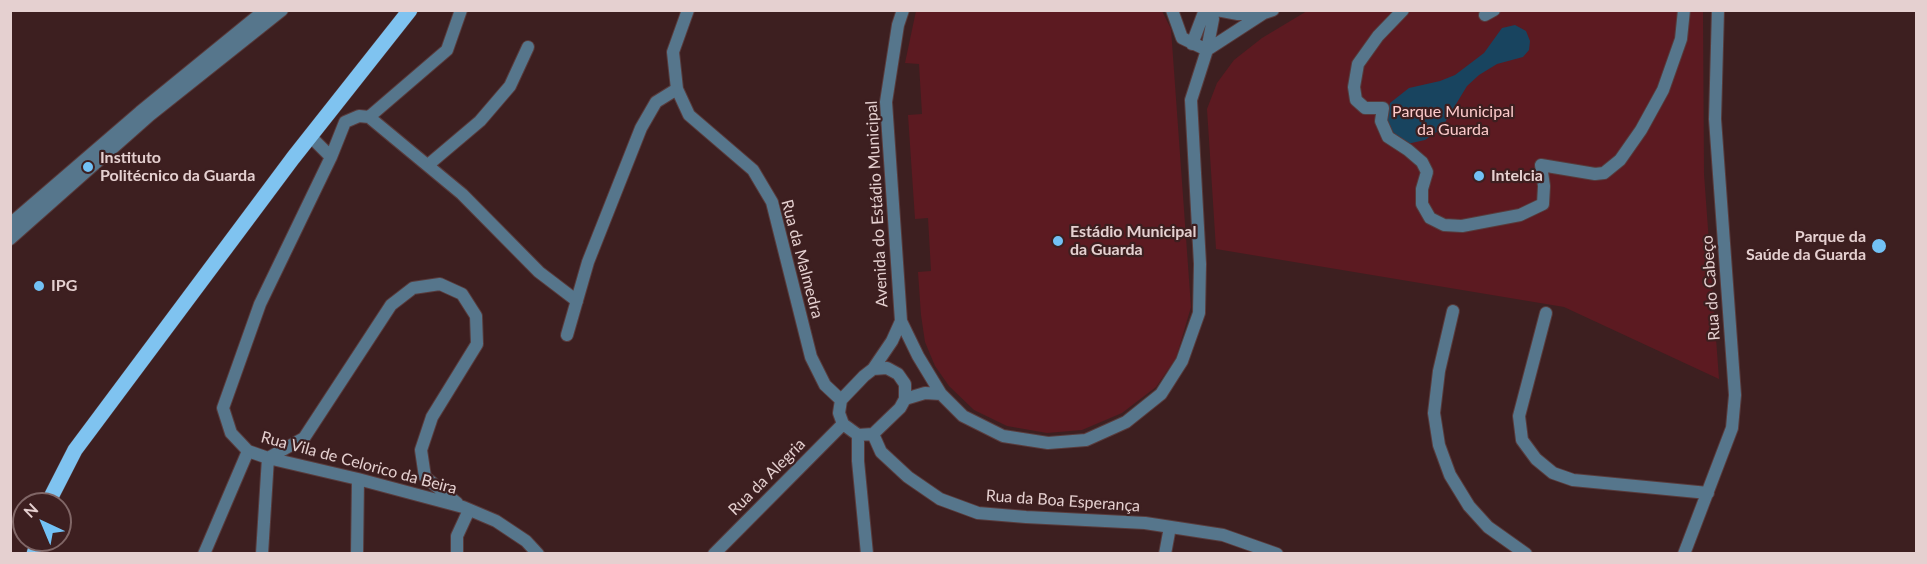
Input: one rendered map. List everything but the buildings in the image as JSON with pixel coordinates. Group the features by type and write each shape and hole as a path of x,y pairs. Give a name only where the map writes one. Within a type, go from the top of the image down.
{"main road":[{"path":"54,492 75,450 310,136 410,10"}],"street":[{"path":"10,224 140,112 265,10"},
{"path":"10,239 150,115 282,10"},
{"path":"369,117 447,50 461,10"},
{"name":"Rua da Malmedra","path":"688,10 673,52 677,88 689,116 753,170 772,202 811,357 825,385 841,400"},
{"name":"Avenida do Estádio Municipal","path":"903,10 898,25 886,102 901,321 918,356 941,394 963,416 1003,436 1048,443 1086,440 1125,422 1161,394 1182,362 1199,313 1200,264 1191,100 1207,50 1213,19 1209,10 1203,15 1192,44"},
{"path":"1172,10 1182,38 1207,50 1269,12"},
{"path":"1217,10 1239,14 1269,12"},
{"path":"1403,10 1378,36 1358,64 1354,87 1356,100 1365,108 1383,108 1381,121 1388,137 1422,162 1427,172 1422,189 1422,204 1430,218 1444,225 1462,226 1520,215 1543,204 1544,186 1540,165 1595,174 1604,173 1620,160 1641,130 1663,90 1681,39 1684,10"},
{"name":"Rua do Cabeço","path":"1684,554 1732,428 1735,395 1715,119 1718,10"},
{"path":"428,165 488,112 510,86 528,47"},
{"path":"567,335 588,262 641,128 656,102 677,88"},
{"path":"332,110 345,122 358,116 369,117 462,194 539,272 577,301"},
{"name":"Rua Vila de Celorico da Beira","path":"345,122 331,157 260,304 223,408 231,433 248,451 268,458 358,479 466,509 496,521 526,541 538,554"},
{"path":"310,136 331,157"},
{"path":"262,554 268,458 304,438 391,305 413,288 440,284 462,294 476,315 477,344 432,417 421,450 425,477 466,509 458,536 457,554"},
{"path":"1453,311 1439,371 1434,413 1439,445 1450,475 1469,506 1488,527 1526,554"},
{"path":"1546,313 1519,416 1522,440 1536,459 1553,473 1573,480 1708,493"},
{"path":"873,369 887,368 898,374 905,384 905,399 900,408 873,434 858,435 843,424 839,412 841,400 873,369 901,321"},
{"path":"905,399 925,393 941,394"},
{"name":"Rua da Alegria","path":"714,554 843,424"},
{"name":"Rua da Boa Esperança","path":"873,434 881,452 908,477 940,499 978,513 1145,523 1223,535 1277,554"},
{"path":"858,435 858,461 867,554"},
{"path":"204,554 248,451"},
{"path":"357,554 358,479"},
{"path":"1165,554 1170,527"}],"green space":[{"name":"Estádio Municipal da Guarda","path":"916,11 1162,11 1171,29 1191,307 1176,358 1156,387 1122,413 1082,430 1047,433 1007,426 974,410 949,386 935,366 925,342 918,272 931,271 928,218 915,219 908,115 922,114 919,64 905,63"},
{"name":"Parque Municipal da Guarda","path":"1307,11 1703,11 1704,174 1719,379 1564,307 1216,249 1207,109 1217,83 1234,60 1262,38"}],"water":[{"path":"1515,25 1526,31 1530,41 1529,50 1523,57 1497,64 1479,75 1467,86 1441,129 1425,140 1407,144 1392,135 1386,119 1390,103 1409,88 1455,75 1484,53 1502,28"}],"place":[{"name":"Instituto Politécnico da Guarda","path":"88,167"},
{"name":"Intelcia","path":"1479,176"},
{"name":"Estádio Municipal da Guarda","path":"1058,241"},
{"name":"Parque da Saúde da Guarda","path":"1879,246"},
{"name":"IPG","path":"39,286"}]}
